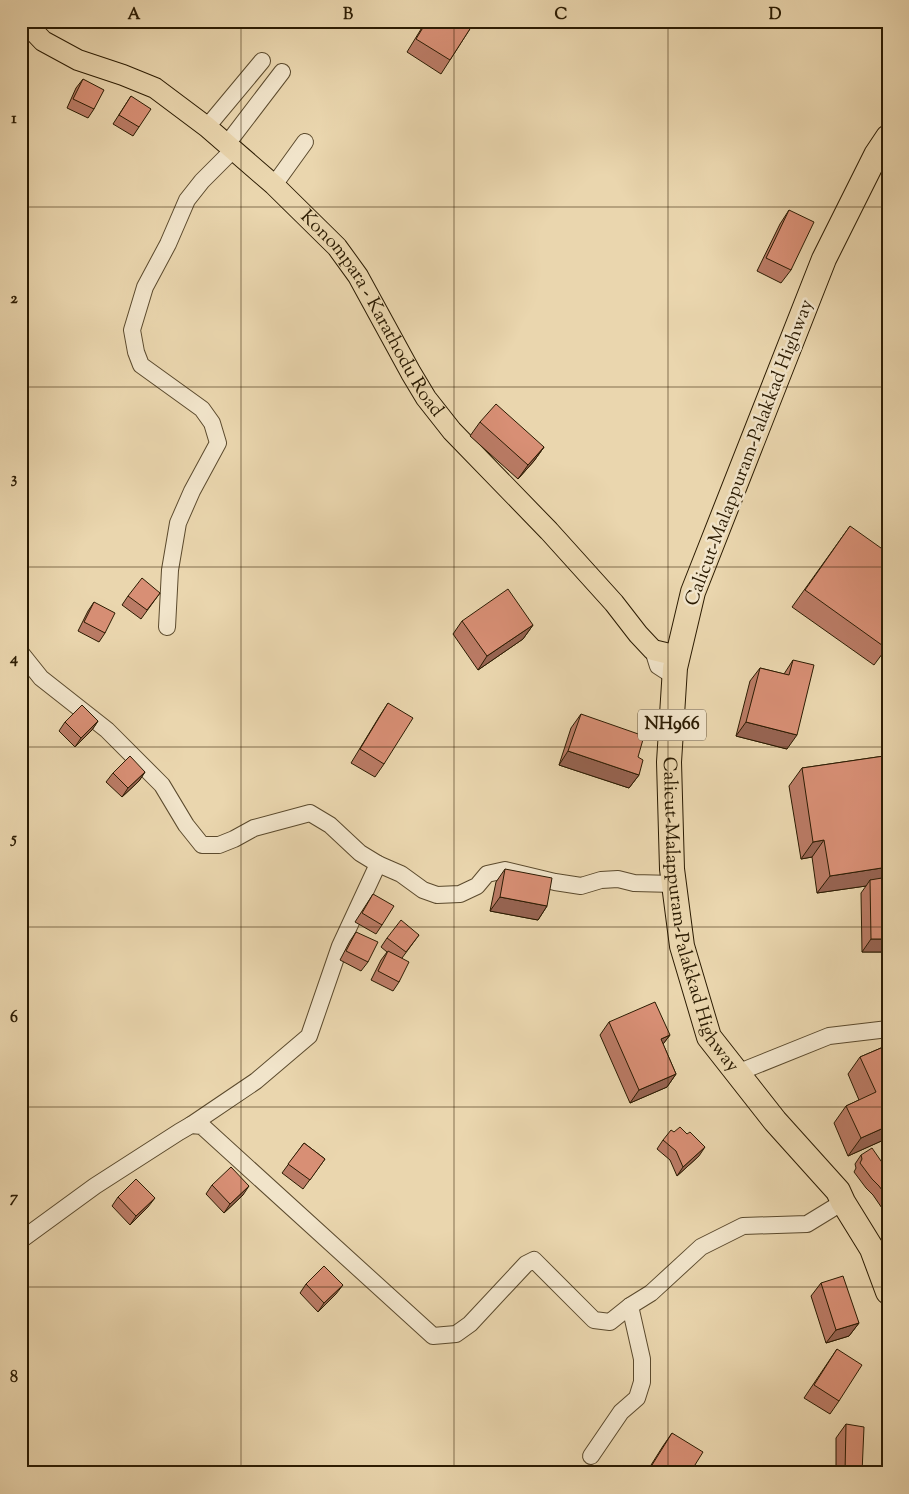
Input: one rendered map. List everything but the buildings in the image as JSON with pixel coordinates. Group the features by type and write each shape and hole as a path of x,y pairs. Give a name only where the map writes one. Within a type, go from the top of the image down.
{"highway":[{"name":"Calicut-Malappuram-Palakkad Highway","path":"888,137 876,156 824,260 693,592 676,667 669,762 672,869 682,946 709,1037 775,1121 838,1191 872,1249 888,1292"}],"main road":[{"name":"Konompara - Karathodu Road","path":"24,21 43,41 78,60 155,88 206,127 274,184 337,247 358,276 426,398 452,432 556,538 653,650 676,667"}],"street":[{"path":"206,127 262,61"},
{"path":"167,627 170,570 178,524 192,491 218,443 212,423 202,409 141,365 136,352 132,330 144,288 168,244 187,200 230,147 282,72"},
{"path":"274,184 305,142"},
{"path":"21,653 41,678 107,730 149,772 167,792 186,825 202,845 219,845 254,828 310,813 330,825 360,853 400,874 423,890 437,895 460,894 477,886 487,874 505,870 581,886 601,880 618,879 634,884 674,884"},
{"path":"21,1240 95,1186 256,1081 309,1036 340,946 378,864"},
{"path":"737,1073 829,1036 888,1029"},
{"path":"191,1125 202,1126 433,1336 456,1334 470,1324 526,1264 534,1260 594,1320 610,1322 630,1306 651,1294 701,1247 743,1226 807,1224 843,1202"},
{"path":"591,1456 621,1412 637,1398 642,1382 642,1359 630,1306"}],"waterway":[{"path":"880,762 888,753"}]}
